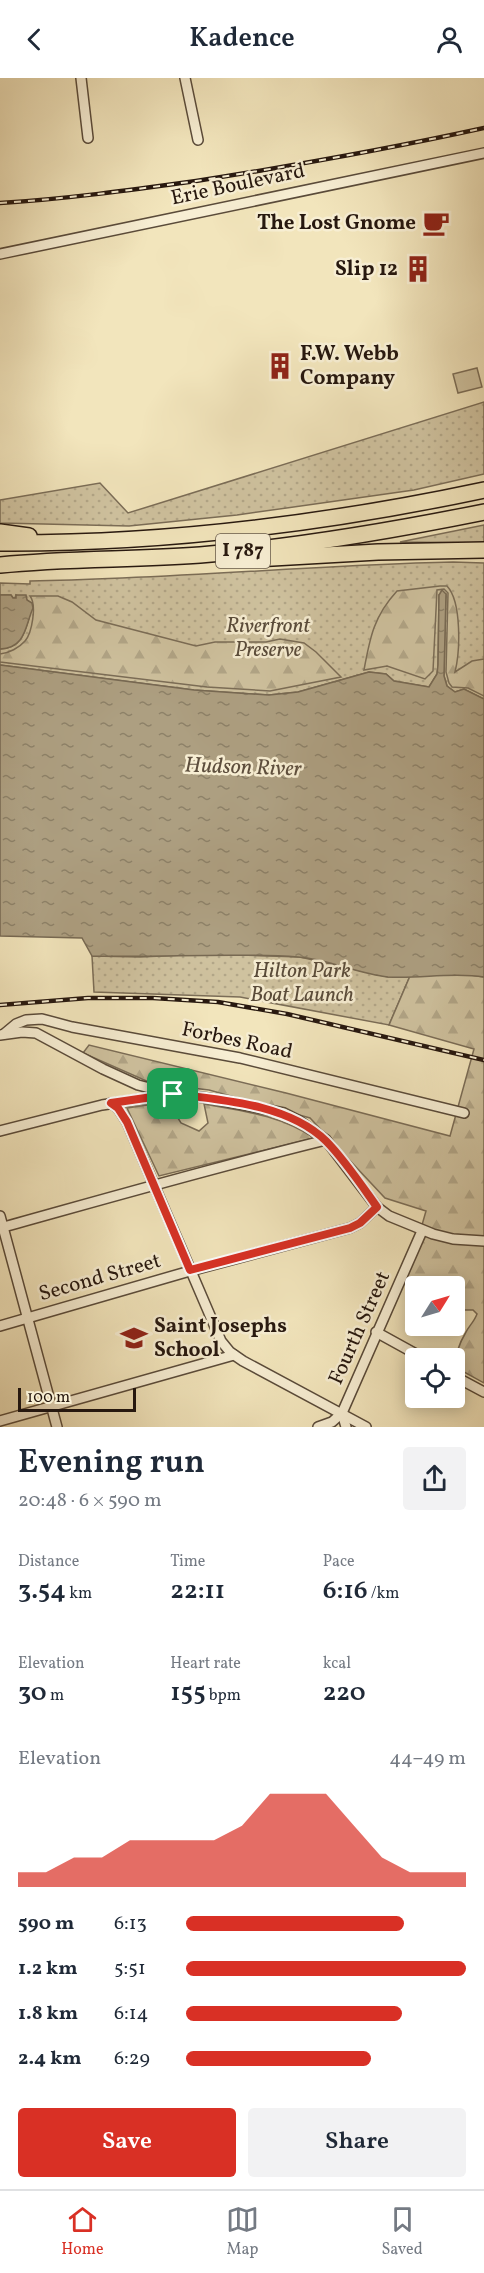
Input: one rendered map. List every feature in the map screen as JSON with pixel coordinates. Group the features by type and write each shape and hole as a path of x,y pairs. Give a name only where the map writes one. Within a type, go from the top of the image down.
{"highway":[{"name":"I 787","path":"0,543 178,537 284,526 378,511 484,490"},
{"name":"I 787","path":"0,566 157,558 261,549 385,531 484,512"},
{"path":"0,532 80,542"},
{"path":"0,566 37,570 99,568 334,554 484,550"}],"street":[{"path":"81,78 88,138"},
{"path":"185,78 198,140"},
{"name":"Erie Boulevard","path":"0,255 304,189 484,153"},
{"name":"Forbes Road","path":"2,1034 26,1020 42,1019 72,1027 240,1058 464,1113"},
{"path":"2,1034 36,1033 103,1070 138,1085 173,1094 208,1098 284,1113 326,1140 377,1207 389,1216 422,1231 453,1239 484,1241"},
{"path":"0,1131 111,1103 173,1094"},
{"path":"111,1103 118,1108 127,1122 153,1187 222,1341 234,1355 366,1427"},
{"path":"2,1228 153,1187 213,1168 326,1140"},
{"name":"Second Street","path":"0,1326 190,1270 350,1228 360,1223 377,1207"},
{"path":"0,1216 57,1427"},
{"name":"Fourth Street","path":"318,1427 332,1422 342,1413 422,1231"},
{"path":"376,1332 405,1348"},
{"path":"0,1421 234,1355"},
{"path":"465,1382 484,1392"},
{"path":"342,1413 346,1427"}],"green space":[{"path":"477,368 482,387 458,393 453,374"},
{"path":"484,402 484,474 414,490 237,515 129,526 0,523 0,500 100,483 128,513"},
{"path":"484,525 484,543 400,542"},
{"name":"Riverfront Preserve","path":"453,562 484,563 484,699 464,689 455,692 447,686 444,676 446,594 439,595 438,665 437,674 429,687 394,681 386,674 369,672 298,692 269,695 194,690 0,665 0,649 15,645 20,640 32,608 27,600 16,595 16,598 13,598 11,595 0,595 0,583 30,584 30,581"},
{"path":"447,586 455,603 459,640 455,672 472,661 484,659 484,696 468,688 452,687 449,683 446,672 448,593 444,589 437,590 433,671 425,679 387,666 364,670 368,647 378,618 397,591"},
{"path":"30,596 58,596 72,602 96,620 196,646 215,642 266,642 280,639 304,643 341,677 270,691 207,687 0,662 0,654 17,648 28,637 33,612"},
{"name":"Hilton Park Boat Launch","path":"206,954 300,957 388,977 410,976 389,1025 240,997 94,992 92,956 140,957"},
{"path":"464,974 484,977 484,1383 465,1373 465,1348 459,1348 477,1314 473,1310 465,1310 465,1276 407,1276 426,1211 385,1198 310,1118 209,1090 151,1083 83,1053 89,1045 450,1136 474,1049 389,1025 410,976"},
{"path":"168,1102 181,1123 199,1131 208,1123 204,1104 275,1119 314,1138 159,1176 127,1108"}],"water":[{"name":"Hudson River","path":"442,590 446,594 444,676 447,686 455,692 464,689 484,699 484,977 460,975 388,977 298,957 92,956 82,938 0,936 0,665 194,690 269,695 298,692 369,672 386,674 394,681 429,687 437,674 439,595"},
{"path":"0,595 11,595 16,598 16,595 26,595 33,608 20,640 9,648 0,649"}],"railway":[{"path":"0,203 74,197 196,181 340,157 484,128"},
{"path":"0,1005 88,998 153,998 218,1002 287,1014 484,1060"}],"place":[{"name":"The Lost Gnome","path":"436,223"},
{"name":"Slip 12","path":"418,269"},
{"name":"F.W. Webb Company","path":"280,366"},
{"name":"Saint Josephs School","path":"134,1338"}],"route":[{"path":"173,1094 208,1098 284,1113 298,1120 326,1140 377,1207 360,1223 350,1228 190,1270 127,1122 118,1108 111,1103 173,1094"}]}
